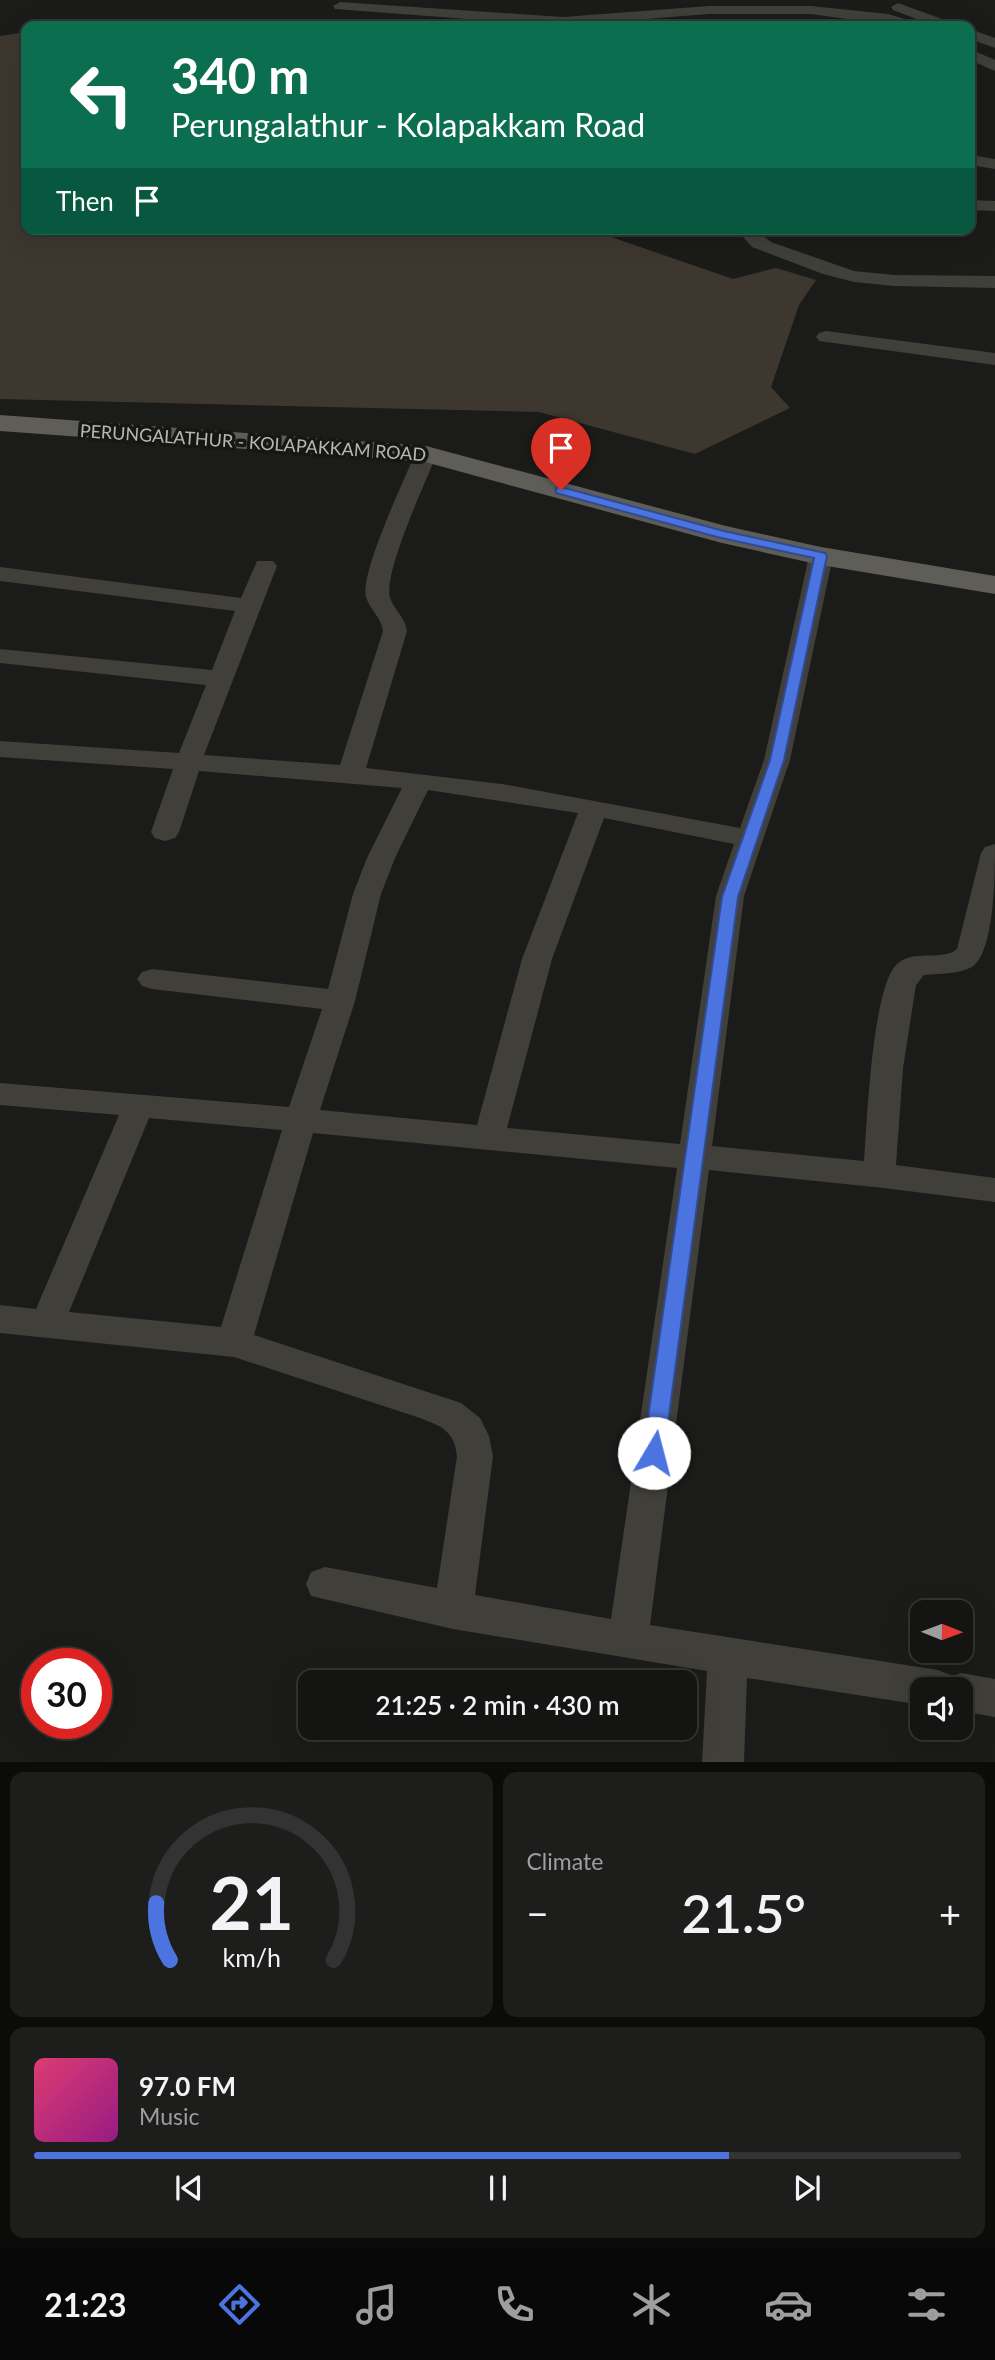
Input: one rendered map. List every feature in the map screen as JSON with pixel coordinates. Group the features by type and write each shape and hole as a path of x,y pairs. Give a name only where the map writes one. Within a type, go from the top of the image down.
{"main road":[{"name":"PERUNGALATHUR - KOLAPAKKAM ROAD","path":"0,424 426,454 722,534 821,556 995,585"}],"street":[{"path":"454,14 463,0"},
{"path":"793,0 811,10"},
{"path":"880,0 935,21"},
{"path":"331,21 338,3 454,14 558,16 811,10 869,21"},
{"path":"754,10 757,21"},
{"path":"975,36 995,43"},
{"path":"975,56 995,66"},
{"path":"975,161 995,163"},
{"path":"975,205 995,206"},
{"path":"747,235 757,243 799,256 834,272 907,280 995,282"},
{"path":"826,337 995,359"},
{"path":"350,776 395,631 394,622 378,597 383,565 426,454"},
{"path":"628,1641 730,897 777,760 821,556"},
{"path":"165,832 189,761 265,566"},
{"path":"0,574 250,606"},
{"path":"0,656 222,679"},
{"path":"0,750 189,761 419,781 594,808 749,838"},
{"path":"234,1343 300,1122 340,1001 368,894 419,781"},
{"path":"489,1138 537,960 594,808"},
{"path":"879,1173 889,1055 902,985 908,972 918,967 956,964 966,960 971,953 995,853"},
{"path":"152,979 340,1001"},
{"path":"0,1094 139,1104 300,1122 879,1173 995,1190"},
{"path":"47,1324 139,1104"},
{"path":"0,1319 234,1343 430,1406 456,1417 474,1438 475,1456 453,1611"},
{"path":"325,1584 453,1611 910,1685"},
{"path":"723,1762 728,1656"},
{"path":"973,1694 995,1698"}],"shaded area":[{"path":"21,33 21,235 605,235 733,279 776,268 816,280 799,305 771,387 790,408 695,454 539,412 0,399 0,36"}],"route":[{"path":"561,490 722,534 821,556 777,760 730,897 654,1453"}]}
